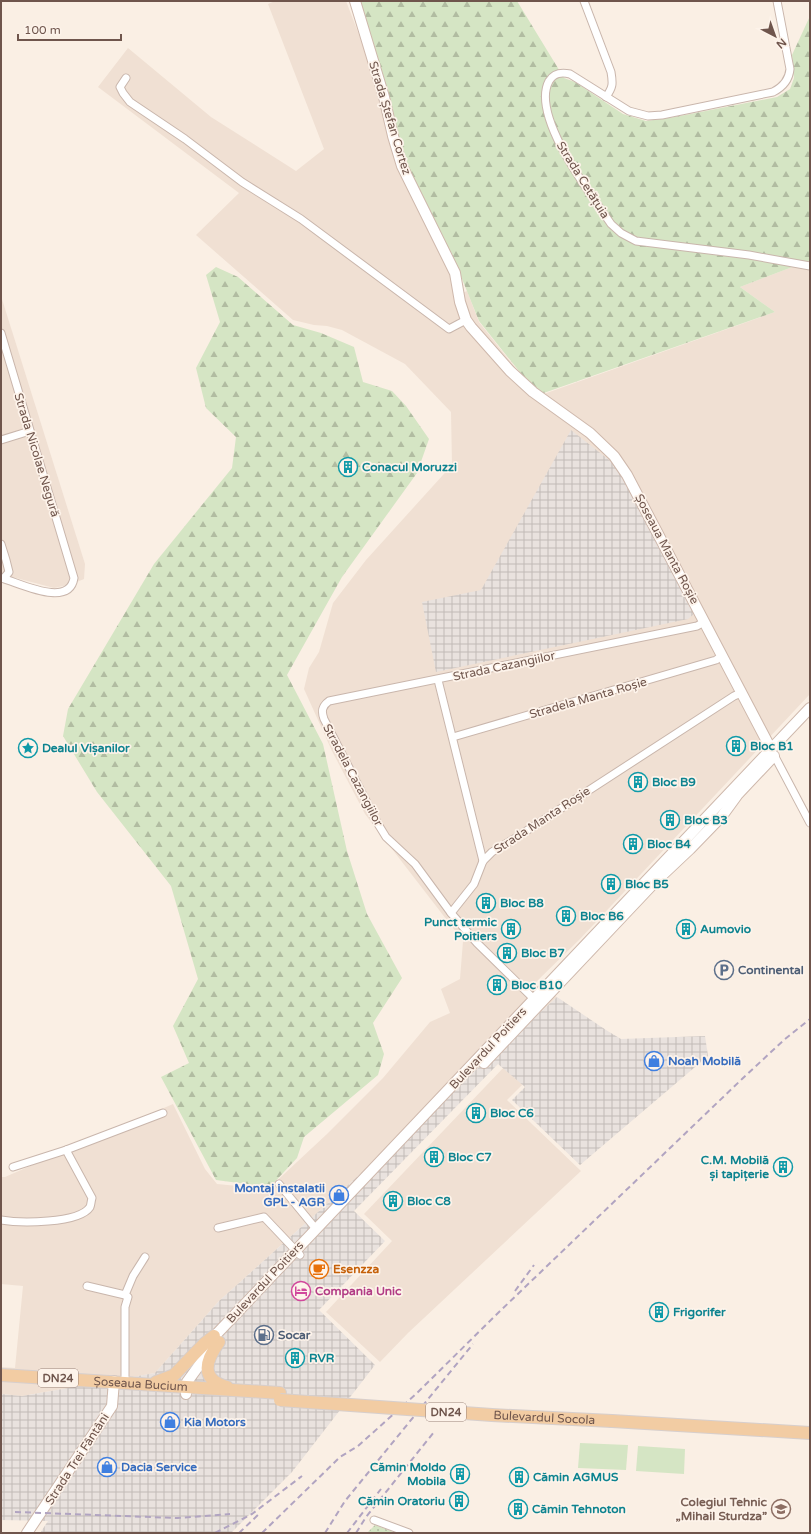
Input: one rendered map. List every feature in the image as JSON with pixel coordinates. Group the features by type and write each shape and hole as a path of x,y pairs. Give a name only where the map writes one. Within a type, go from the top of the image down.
{"main road":[{"name":"Strada Ștefan Cortez","path":"355,1 384,97 402,166 455,273 460,302 466,320"},
{"name":"Șoseaua Manta Roșie","path":"466,320 510,372 533,392 590,433 614,456 627,474 773,752"},
{"name":"Bulevardul Poitiers","path":"773,752 810,708"},
{"name":"Bulevardul Poitiers","path":"182,1390 209,1352 216,1339 773,752 810,717"},
{"name":"Bulevardul Poitiers","path":"298,1253 316,1229 537,1002"},
{"path":"151,1384 174,1375 204,1344 216,1339"},
{"path":"216,1339 207,1365 208,1373 213,1380 222,1386 234,1390"},
{"name":"Șoseaua Bucium","path":"1,1375 182,1390 280,1396"},
{"name":"Șoseaua Bucium","path":"1,1382 151,1384 182,1390 234,1390 280,1396"},
{"name":"Strada Trei Fântâni","path":"27,1533 42,1513 112,1406 118,1384"},
{"name":"Bulevardul Socola","path":"280,1396 492,1408 810,1433"},
{"name":"Bulevardul Socola","path":"612,1417 810,1425"}],"street":[{"path":"584,1 611,72 613,82 606,97"},
{"name":"Strada Cetățuia","path":"777,1 790,76 780,88 773,92 662,116 648,116 629,111 570,74 560,72 552,76 547,86 547,111 561,147 611,224 621,233 636,241 742,254 810,266"},
{"path":"126,78 120,86 130,102 185,139 242,182 301,219 448,328 466,320"},
{"name":"Strada Nicolae Negură","path":"1,333 74,578 73,584 69,588 64,591 53,593 33,589 2,578"},
{"path":"1,440 30,431"},
{"path":"1,544 9,572 2,578"},
{"name":"Strada Cazangiilor","path":"484,861 438,680 696,626 704,622"},
{"name":"Stradela Manta Roșie","path":"453,737 716,660 722,656"},
{"name":"Stradela Cazangiilor","path":"438,680 329,701 322,708 322,713 357,786 386,837 415,864 451,912"},
{"name":"Strada Manta Roșie","path":"451,912 474,884 484,861 492,852 734,696 741,693"},
{"name":"Șoseaua Manta Roșie","path":"773,752 810,824"},
{"path":"451,912 477,943 537,1002"},
{"path":"13,1167 66,1150 164,1113"},
{"path":"1,1220 24,1223 70,1218 82,1214 90,1207 92,1198 66,1150"},
{"path":"279,1184 316,1229"},
{"path":"218,1228 264,1217 298,1253"},
{"path":"125,1295 133,1276 145,1256"},
{"path":"87,1286 128,1297 125,1307 118,1384"},
{"path":"374,1520 409,1533"}],"shaded area":[{"path":"275,1 346,1 450,271 455,296 467,291 479,322 538,396 775,312 740,287 795,266 810,267 810,694 580,939 534,984 557,997 219,1301 155,1373 22,1396 1,1394 1,1367 15,1368 23,1286 1,1284 1,1177 5,1177 173,1104 205,1169 217,1184 268,1189 327,1134 383,1078 430,1022 450,1013 441,989 460,979 463,941 365,814 332,751 304,689 309,668 319,652 333,603 366,560 452,465 451,412 405,364 342,330 293,320 196,235 239,193 98,87 128,48 211,117 296,171 324,149 268,4"},
{"path":"1,296 85,564 84,579 72,584 54,588 1,574"},
{"path":"571,430 613,463 623,478 694,614 688,619 436,672 422,602 481,590"},
{"path":"557,997 621,1039 705,1036 708,1056 580,1165 512,1100 525,1087 498,1064 354,1211 385,1241 319,1310 375,1365 292,1472 231,1533 40,1533 48,1521 1,1520 1,1394 22,1396 155,1373 219,1301"},
{"path":"505,1066 523,1084 507,1100 581,1171 408,1333 380,1362 326,1312 392,1241 364,1214"}],"green space":[{"path":"359,1 517,1 564,78 575,82 623,114 646,121 675,117 777,97 790,89 794,78 792,55 810,16 810,268 795,266 740,287 775,312 538,395 479,321 452,254 401,166"},
{"path":"216,267 238,277 293,325 321,333 354,347 363,382 392,391 406,406 429,439 417,473 342,577 287,675 323,744 347,851 367,914 402,978 373,1023 384,1054 378,1075 304,1137 297,1158 270,1187 216,1180 161,1077 189,1063 173,1026 198,979 171,886 97,792 63,736 68,709 154,564 232,468 236,437 206,408 196,368 220,322 206,275"},
{"path":"580,1443 628,1445 626,1470 578,1468"},
{"path":"638,1446 685,1449 684,1474 636,1471"},
{"path":"375,1525 396,1533 367,1533"}],"railway":[{"path":"262,1533 340,1457 358,1446 417,1393 498,1313 742,1079 785,1039 810,1019"},
{"path":"515,1291 534,1265"},
{"path":"325,1533 345,1501 473,1344"},
{"path":"356,1533 366,1517 434,1432"},
{"path":"215,1533 252,1514 302,1476"},
{"path":"347,1533 381,1489"},
{"path":"15,1512 177,1518 230,1514"},
{"path":"239,1533 259,1514"}],"place":[{"name":"Conacul Moruzzi","path":"348,467"},
{"name":"Bloc B1","path":"736,746"},
{"name":"Dealul Vișanilor","path":"28,748"},
{"name":"Bloc B9","path":"638,782"},
{"name":"Bloc B3","path":"670,820"},
{"name":"Bloc B4","path":"633,844"},
{"name":"Bloc B5","path":"611,884"},
{"name":"Bloc B8","path":"486,903"},
{"name":"Bloc B6","path":"566,916"},
{"name":"Punct termic Poitiers","path":"511,929"},
{"name":"Aumovio","path":"686,929"},
{"name":"Bloc B7","path":"507,953"},
{"name":"Continental","path":"724,970"},
{"name":"Bloc B10","path":"497,985"},
{"name":"Noah Mobilă","path":"654,1061"},
{"name":"Bloc C6","path":"476,1113"},
{"name":"Bloc C7","path":"434,1157"},
{"name":"C.M. Mobilă și tapițerie","path":"783,1167"},
{"name":"Montaj instalatii GPL - AGR","path":"339,1195"},
{"name":"Bloc C8","path":"393,1201"},
{"name":"Esenzza","path":"319,1269"},
{"name":"Compania Unic","path":"301,1291"},
{"name":"Frigorifer","path":"659,1312"},
{"name":"Socar","path":"264,1335"},
{"name":"RVR","path":"295,1358"},
{"name":"Kia Motors","path":"170,1422"},
{"name":"Dacia Service","path":"107,1467"},
{"name":"Cămin Moldo Mobila","path":"460,1474"},
{"name":"Cămin AGMUS","path":"519,1477"},
{"name":"Cămin Oratoriu","path":"459,1501"},
{"name":"Cămin Tehnoton","path":"518,1509"},
{"name":"Colegiul Tehnic „Mihail Sturdza”","path":"781,1509"}]}
